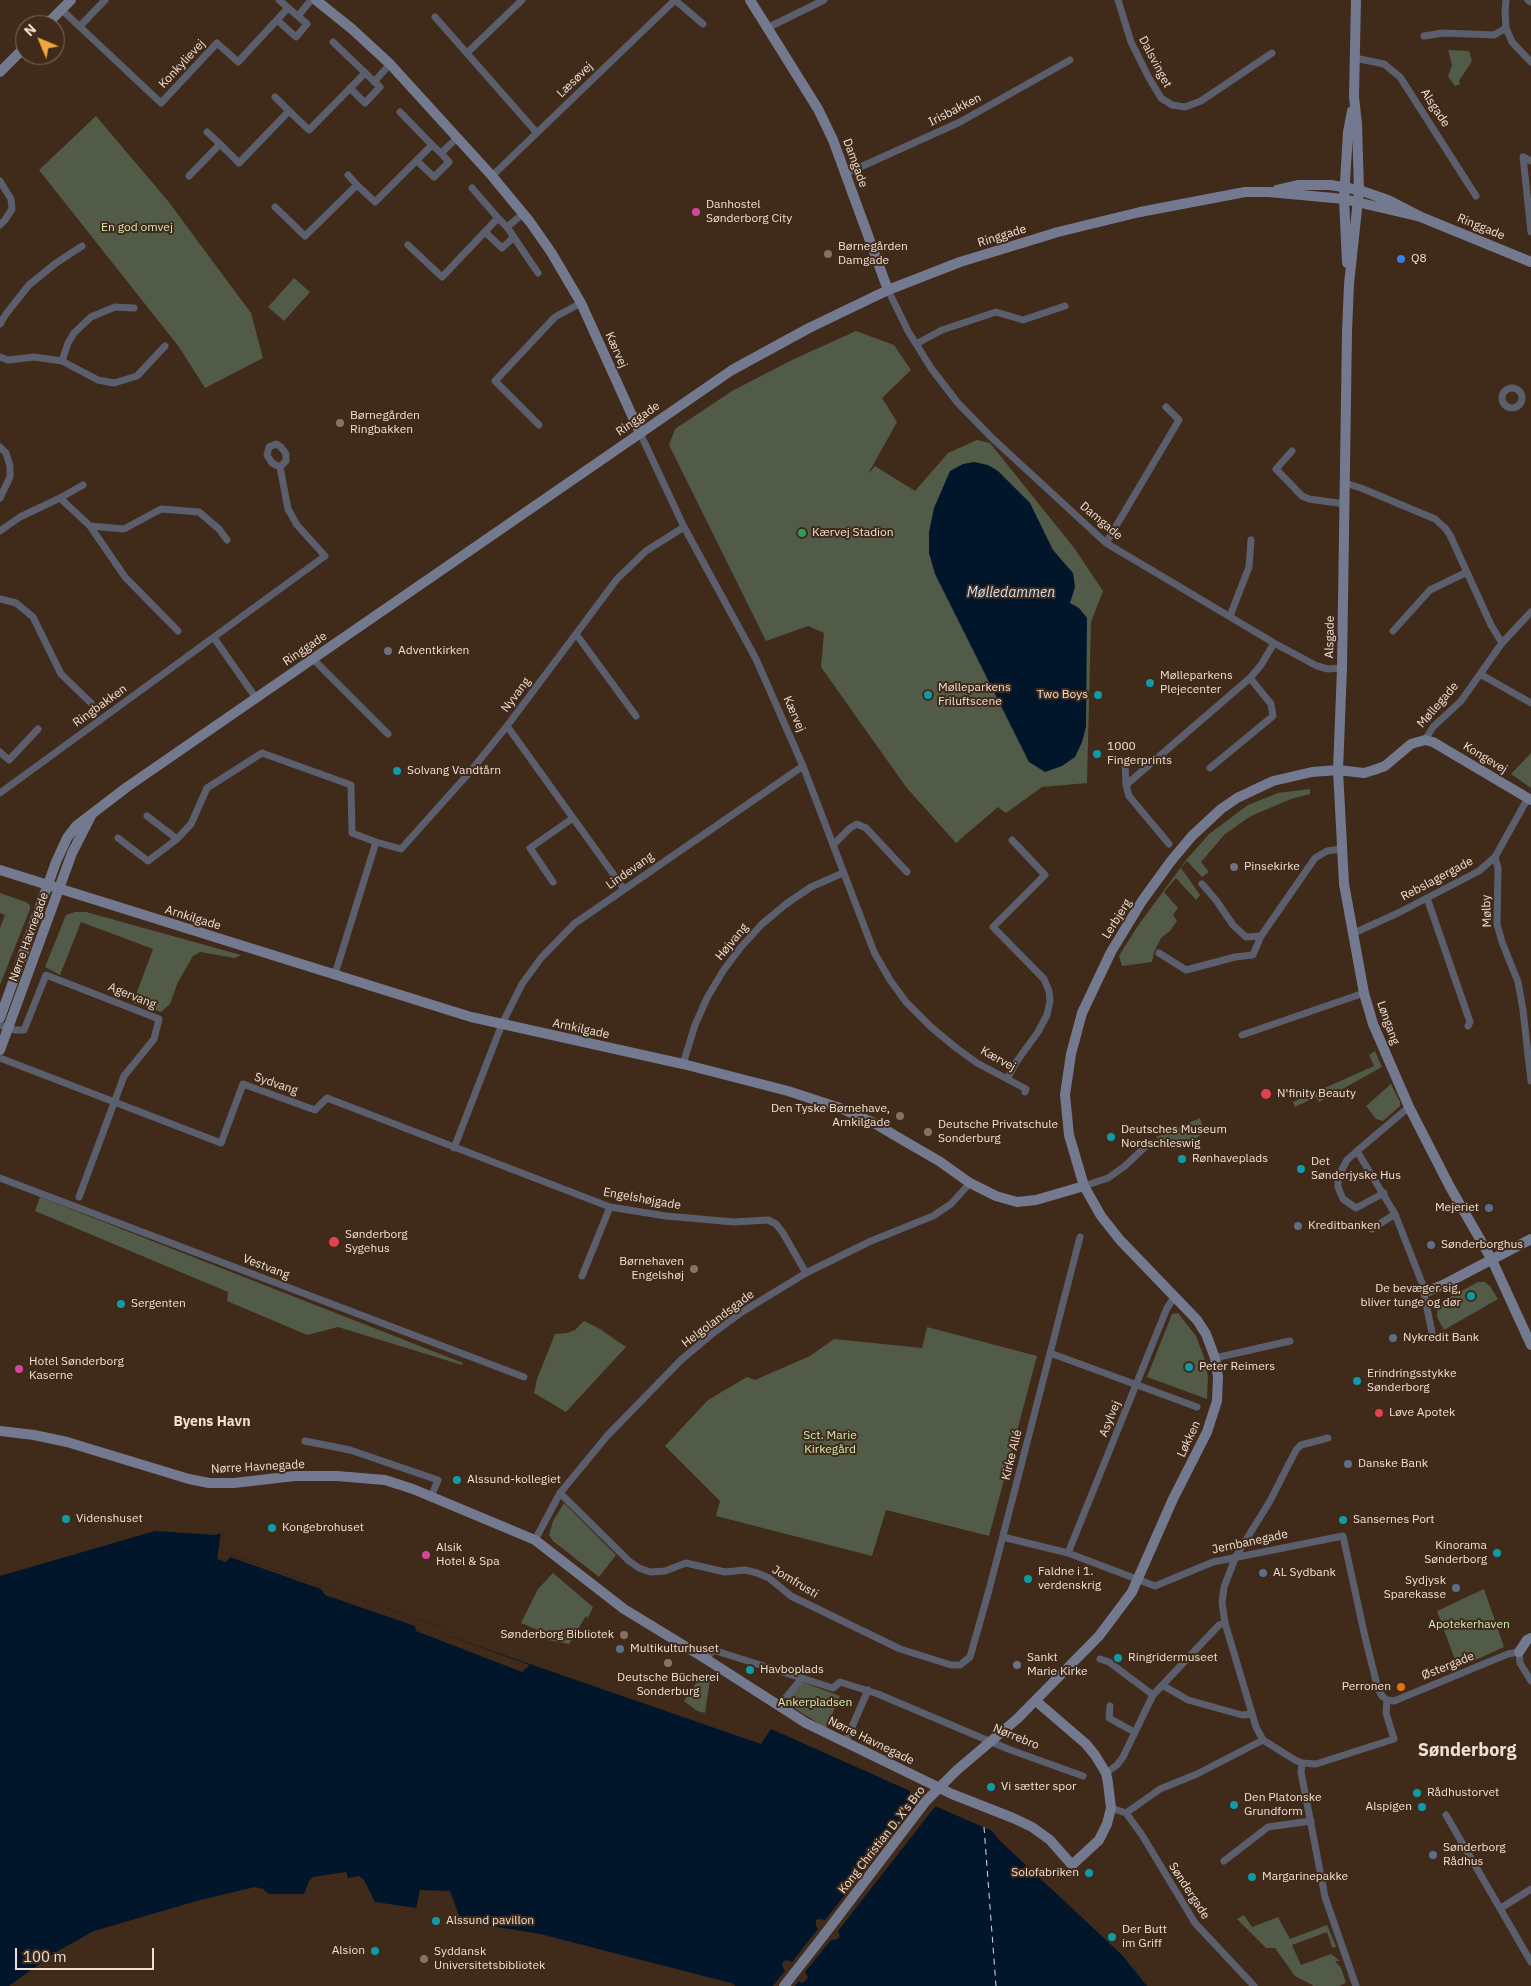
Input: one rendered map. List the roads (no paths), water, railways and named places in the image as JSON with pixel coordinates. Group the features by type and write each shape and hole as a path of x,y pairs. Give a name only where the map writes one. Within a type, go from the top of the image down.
{"street":[{"path":"57,15 71,0"},
{"path":"80,26 105,0"},
{"path":"277,20 296,37 307,24 279,0"},
{"path":"298,16 311,0"},
{"name":"Kærvej","path":"316,0 352,29 390,64 524,213 551,252 581,303 684,527 756,660 802,766 874,952 890,980 906,1002 931,1027 977,1063 1026,1088 1025,1092"},
{"path":"467,53 522,0"},
{"path":"675,0 703,24"},
{"name":"Læsøvej","path":"492,176 675,0"},
{"name":"Damgade","path":"750,0 818,109 833,140 888,290 916,344 931,368 957,402 991,437 1106,543 1274,643 1317,666 1328,669 1342,668"},
{"path":"767,28 824,0"},
{"name":"Dalsvinget","path":"1118,0 1131,42 1148,78 1161,98 1172,105 1185,107 1200,101 1272,53"},
{"name":"Alsgade","path":"1338,770 1342,668 1349,284 1358,202 1357,124 1354,97 1356,0"},
{"path":"1506,0 1506,28 1512,42 1531,62"},
{"name":"Konkylievej","path":"62,10 161,102 217,43 238,62 288,8"},
{"path":"435,17 537,133"},
{"path":"1424,36 1443,33 1494,35 1506,28"},
{"path":"333,42 380,87 365,103 350,88"},
{"path":"0,72 15,57"},
{"name":"Alsgade","path":"1355,58 1384,64 1400,77 1476,196"},
{"name":"Irisbakken","path":"846,174 960,122 1070,60"},
{"path":"374,82 390,64"},
{"path":"275,97 310,130 365,73"},
{"name":"Alsgade","path":"1349,284 1344,199 1348,132 1354,97"},
{"path":"207,132 239,163 290,111"},
{"path":"400,112 450,162 434,178 417,161"},
{"path":"441,153 458,138"},
{"path":"189,176 220,144"},
{"path":"348,176 375,202 432,145"},
{"path":"1531,161 1523,157 1531,232"},
{"path":"0,181 11,199 12,209 0,225"},
{"path":"275,208 305,236 357,184"},
{"name":"Ringgade","path":"1269,192 1299,185 1345,187 1358,190 1388,200 1421,217 1531,262"},
{"path":"472,188 507,227 538,273"},
{"name":"Ringgade","path":"48,885 67,838 76,826 127,787 732,370 809,328 888,290 960,262 1058,232 1178,204 1245,192 1269,192 1344,199 1421,217"},
{"path":"507,227 524,213"},
{"path":"408,245 442,277 498,218"},
{"path":"485,232 502,248 514,237"},
{"path":"0,324 14,303 44,272 82,246"},
{"path":"539,425 495,382 555,317 581,303"},
{"path":"916,344 942,330 996,312 1023,320 1065,306"},
{"path":"62,361 68,343 74,333 91,317 115,307 134,308"},
{"path":"0,357 8,360 34,357 62,361 98,380 114,383 138,376 164,346"},
{"path":"1522,400 1531,401"},
{"path":"1106,543 1179,420 1166,407"},
{"path":"0,447 6,454 10,466 10,476 0,498"},
{"path":"1292,452 1276,469 1302,496 1309,499 1345,504"},
{"name":"Ringbakken","path":"0,793 325,556 298,525 288,509 280,467"},
{"path":"1345,483 1435,520 1450,535 1490,625 1502,643"},
{"path":"0,531 20,517 83,485"},
{"path":"60,498 90,526 125,577 178,631"},
{"path":"90,526 124,529 162,509 198,512 219,529 227,540"},
{"name":"Nyvang","path":"624,889 507,726 617,579 646,551 684,527"},
{"path":"1230,616 1249,567 1250,540"},
{"path":"1393,631 1430,590 1466,572"},
{"path":"0,600 16,603 33,617 61,674 91,703"},
{"name":"Møllegade","path":"1338,770 1364,773 1374,770 1385,766 1411,744 1425,740 1433,727 1461,701 1502,643 1531,612"},
{"path":"576,634 636,716"},
{"path":"214,638 256,698"},
{"path":"1126,785 1250,678 1261,665 1274,643"},
{"path":"313,659 388,734"},
{"path":"1480,674 1531,703"},
{"path":"1210,768 1273,716 1271,704 1250,678"},
{"path":"118,838 148,861 178,839 191,824 206,788 262,753 351,785 352,833 401,849 507,726"},
{"path":"0,752 9,760 38,729"},
{"name":"Kongevej","path":"1425,740 1433,742 1530,799"},
{"path":"1124,764 1129,796 1169,844"},
{"name":"Lindevang","path":"502,1024 522,984 540,958 574,924 802,766"},
{"name":"Løngang","path":"1338,770 1344,884 1364,993 1373,1024 1409,1107 1450,1187 1492,1260"},
{"name":"Lerbjerg","path":"1084,1186 1069,1135 1065,1095 1071,1054 1082,1013 1111,952 1142,901 1171,861 1206,822 1221,809 1238,798 1273,781 1312,772 1338,770"},
{"name":"Rebslagergade","path":"1354,933 1479,871 1495,857 1530,799"},
{"name":"Ringgade","path":"60,889 72,853 92,815"},
{"path":"147,816 178,839"},
{"path":"553,882 530,848 573,818"},
{"path":"833,845 850,828 857,824 866,828 907,872"},
{"path":"1008,1079 1017,1061 1038,1032 1047,1015 1050,1001 1049,991 1044,979 993,927 1045,875 1012,840"},
{"path":"334,974 376,842"},
{"path":"1159,953 1186,970 1235,957 1252,956 1261,936 1315,858 1327,851 1341,850"},
{"name":"Mølby","path":"1495,857 1498,868 1497,924 1518,982 1531,1080"},
{"name":"Arnkilgade","path":"0,870 471,1017 683,1064 788,1091 840,1108 874,1123 939,1161 970,1184 996,1196 1017,1202 1036,1200 1084,1186"},
{"name":"Højvang","path":"683,1064 695,1026 707,998 741,946 762,924 786,904 811,887 843,874"},
{"path":"1202,884 1216,900 1233,925 1246,936 1261,936"},
{"name":"Nørre Havnegade","path":"0,1018 48,885"},
{"name":"Nørre Havnegade","path":"0,1050 5,1026 60,889"},
{"path":"1427,898 1470,1022 1468,1026"},
{"name":"Agervang","path":"5,1026 15,1030 24,1030 46,975 159,1019 154,1039 124,1076 79,1197"},
{"path":"1242,1035 1364,993"},
{"path":"454,1148 502,1024"},
{"name":"Sydvang","path":"0,1058 221,1143 243,1084 315,1110 327,1098 454,1148"},
{"path":"1384,1193 1356,1208 1343,1199 1338,1187 1338,1177 1347,1160 1409,1107"},
{"path":"1084,1186 1108,1178 1120,1170 1146,1146"},
{"name":"Engelshøjgade","path":"454,1148 610,1207 666,1216 734,1222 768,1220 776,1224 783,1233 806,1274"},
{"path":"1357,1151 1395,1214 1425,1292 1433,1338"},
{"name":"Vestvang","path":"0,1178 524,1378"},
{"name":"Helgolandsgade","path":"535,1540 560,1493 607,1436 681,1360 712,1334 742,1312 806,1274 871,1241 933,1216 951,1204 970,1184"},
{"name":"Løkken","path":"1036,1701 1081,1656 1112,1620 1132,1592 1212,1418 1217,1401 1218,1376 1215,1358 1206,1334 1197,1320 1120,1240 1101,1216 1084,1186"},
{"path":"582,1276 610,1207"},
{"path":"1372,1229 1395,1214"},
{"name":"Kirke Allé","path":"951,1665 960,1665 970,1657 1003,1537 1080,1237"},
{"path":"1425,1292 1443,1285 1531,1239"},
{"path":"1492,1260 1531,1345"},
{"name":"Asylvej","path":"1068,1553 1167,1308 1175,1296"},
{"path":"1215,1358 1290,1341"},
{"path":"1050,1353 1197,1407"},
{"name":"Nørre Havnegade","path":"0,1431 34,1435 67,1442 189,1479 209,1483 234,1483 295,1476 362,1477 400,1484 535,1540 624,1609 806,1723 845,1744 952,1794 1032,1827 1050,1840 1072,1865 1098,1840 1107,1824 1111,1808"},
{"path":"1328,1438 1302,1445 1296,1450 1270,1501 1236,1556 1224,1587 1222,1603 1225,1623 1256,1727 1263,1740 1280,1752 1302,1763 1316,1764 1394,1739 1386,1713 1387,1700"},
{"path":"305,1441 350,1450 438,1480 431,1497"},
{"name":"Jomfrusti","path":"560,1493 629,1561 639,1568 650,1572 665,1572 686,1563 725,1572 745,1570 757,1573 769,1578 791,1596 900,1648 951,1665"},
{"name":"Jernbanegade","path":"1138,1578 1155,1586 1213,1562 1343,1536 1378,1689 1387,1700"},
{"path":"1003,1537 1068,1553 1138,1578"},
{"path":"1106,1773 1117,1765 1123,1757 1153,1695 1219,1625 1225,1623"},
{"path":"1531,1638 1527,1640 1519,1652 1520,1663 1531,1681"},
{"path":"706,1659 713,1650 802,1678 779,1706"},
{"name":"Østergade","path":"1387,1700 1394,1701 1508,1654 1531,1650"},
{"path":"1100,1658 1109,1662 1153,1695"},
{"name":"Nørrebro","path":"802,1678 833,1688 840,1682 868,1690 1008,1749 1083,1776"},
{"path":"1162,1685 1188,1700 1242,1715 1252,1714"},
{"path":"845,1744 868,1690"},
{"path":"1036,1701 1086,1744 1095,1755 1106,1773 1111,1808 1126,1813 1160,1788 1197,1774 1263,1740"},
{"name":"Kong Christian D. X's Bro","path":"784,1986 926,1801 957,1770 1036,1701"},
{"path":"1110,1706 1109,1718 1134,1732"},
{"path":"1302,1763 1301,1772 1325,1897 1356,1986"},
{"name":"Søndergade","path":"1126,1813 1142,1835 1195,1923 1254,1986"},
{"path":"1446,1815 1531,1962"},
{"path":"1224,1861 1268,1828 1310,1821"},
{"path":"1500,1908 1531,1889"}],"water":[{"name":"Mølledammen","path":"974,462 988,465 998,471 1030,503 1053,550 1073,573 1075,587 1070,603 1079,608 1087,618 1086,727 1082,742 1075,757 1062,766 1045,772 1029,762 935,574 929,553 929,532 934,508 950,471 963,464"},
{"path":"155,1531 215,1535 225,1532 222,1552 445,1628 443,1634 761,1744 771,1729 910,1791 910,1795 992,1831 998,1839 1122,1955 1147,1986 736,1986 731,1983 540,1934 461,1921 450,1891 420,1890 416,1908 375,1902 364,1880 359,1876 348,1878 346,1872 313,1877 309,1881 304,1894 269,1894 263,1889 255,1887 200,1900 94,1931 56,1952 9,1986 0,1986 0,1576"}],"place":[{"name":"Danhostel Sønderborg City","path":"696,212"},
{"name":"Børnegården Damgade","path":"828,254"},
{"name":"Q8","path":"1401,259"},
{"name":"Børnegården Ringbakken","path":"340,423"},
{"name":"Kærvej Stadion","path":"802,533"},
{"name":"Adventkirken","path":"388,651"},
{"name":"Mølleparkens Plejecenter","path":"1150,683"},
{"name":"Mølleparkens Friluftscene","path":"928,695"},
{"name":"Two Boys","path":"1098,695"},
{"name":"1000 Fingerprints","path":"1097,754"},
{"name":"Solvang Vandtårn","path":"397,771"},
{"name":"Pinsekirke","path":"1234,867"},
{"name":"N'finity Beauty","path":"1266,1094"},
{"name":"Den Tyske Børnehave, Arnkilgade","path":"900,1116"},
{"name":"Deutsche Privatschule Sonderburg","path":"928,1132"},
{"name":"Deutsches Museum Nordschleswig","path":"1111,1137"},
{"name":"Rønhaveplads","path":"1182,1159"},
{"name":"Det Sønderjyske Hus","path":"1301,1169"},
{"name":"Mejeriet","path":"1489,1208"},
{"name":"Kreditbanken","path":"1298,1226"},
{"name":"Sønderborg Sygehus","path":"334,1242"},
{"name":"Sønderborghus","path":"1431,1245"},
{"name":"Børnehaven Engelshøj","path":"694,1269"},
{"name":"De bevæger sig, bliver tunge og dør","path":"1471,1296"},
{"name":"Sergenten","path":"121,1304"},
{"name":"Nykredit Bank","path":"1393,1338"},
{"name":"Peter Reimers","path":"1189,1367"},
{"name":"Hotel Sønderborg Kaserne","path":"19,1369"},
{"name":"Erindringsstykke Sønderborg","path":"1357,1381"},
{"name":"Løve Apotek","path":"1379,1413"},
{"name":"Danske Bank","path":"1348,1464"},
{"name":"Alssund-kollegiet","path":"457,1480"},
{"name":"Videnshuset","path":"66,1519"},
{"name":"Sansernes Port","path":"1343,1520"},
{"name":"Kongebrohuset","path":"272,1528"},
{"name":"Kinorama Sønderborg","path":"1497,1553"},
{"name":"Alsik Hotel & Spa","path":"426,1555"},
{"name":"AL Sydbank","path":"1263,1573"},
{"name":"Faldne i 1. verdenskrig","path":"1028,1579"},
{"name":"Sydjysk Sparekasse","path":"1456,1588"},
{"name":"Sønderborg Bibliotek","path":"624,1635"},
{"name":"Multikulturhuset","path":"620,1649"},
{"name":"Ringridermuseet","path":"1118,1658"},
{"name":"Deutsche Bücherei Sonderburg","path":"668,1663"},
{"name":"Sankt Marie Kirke","path":"1017,1665"},
{"name":"Havboplads","path":"750,1670"},
{"name":"Perronen","path":"1401,1687"},
{"name":"Vi sætter spor","path":"991,1787"},
{"name":"Rådhustorvet","path":"1417,1793"},
{"name":"Den Platonske Grundform","path":"1234,1805"},
{"name":"Alspigen","path":"1422,1807"},
{"name":"Sønderborg Rådhus","path":"1433,1855"},
{"name":"Solofabriken","path":"1089,1873"},
{"name":"Margarinepakke","path":"1252,1877"},
{"name":"Alssund pavillon","path":"436,1921"},
{"name":"Der Butt im Griff","path":"1112,1937"},
{"name":"Alsion","path":"375,1951"},
{"name":"Syddansk Universitetsbibliotek","path":"424,1959"}],"district":[{"name":"Byens Havn","path":"212,1422"},
{"name":"Sønderborg","path":"1467,1751"}],"park label":[{"name":"En god omvej","path":"137,228"},
{"name":"Sct. Marie Kirkegård","path":"830,1443"},
{"name":"Apotekerhaven","path":"1469,1625"},
{"name":"Ankerpladsen","path":"815,1703"}]}
